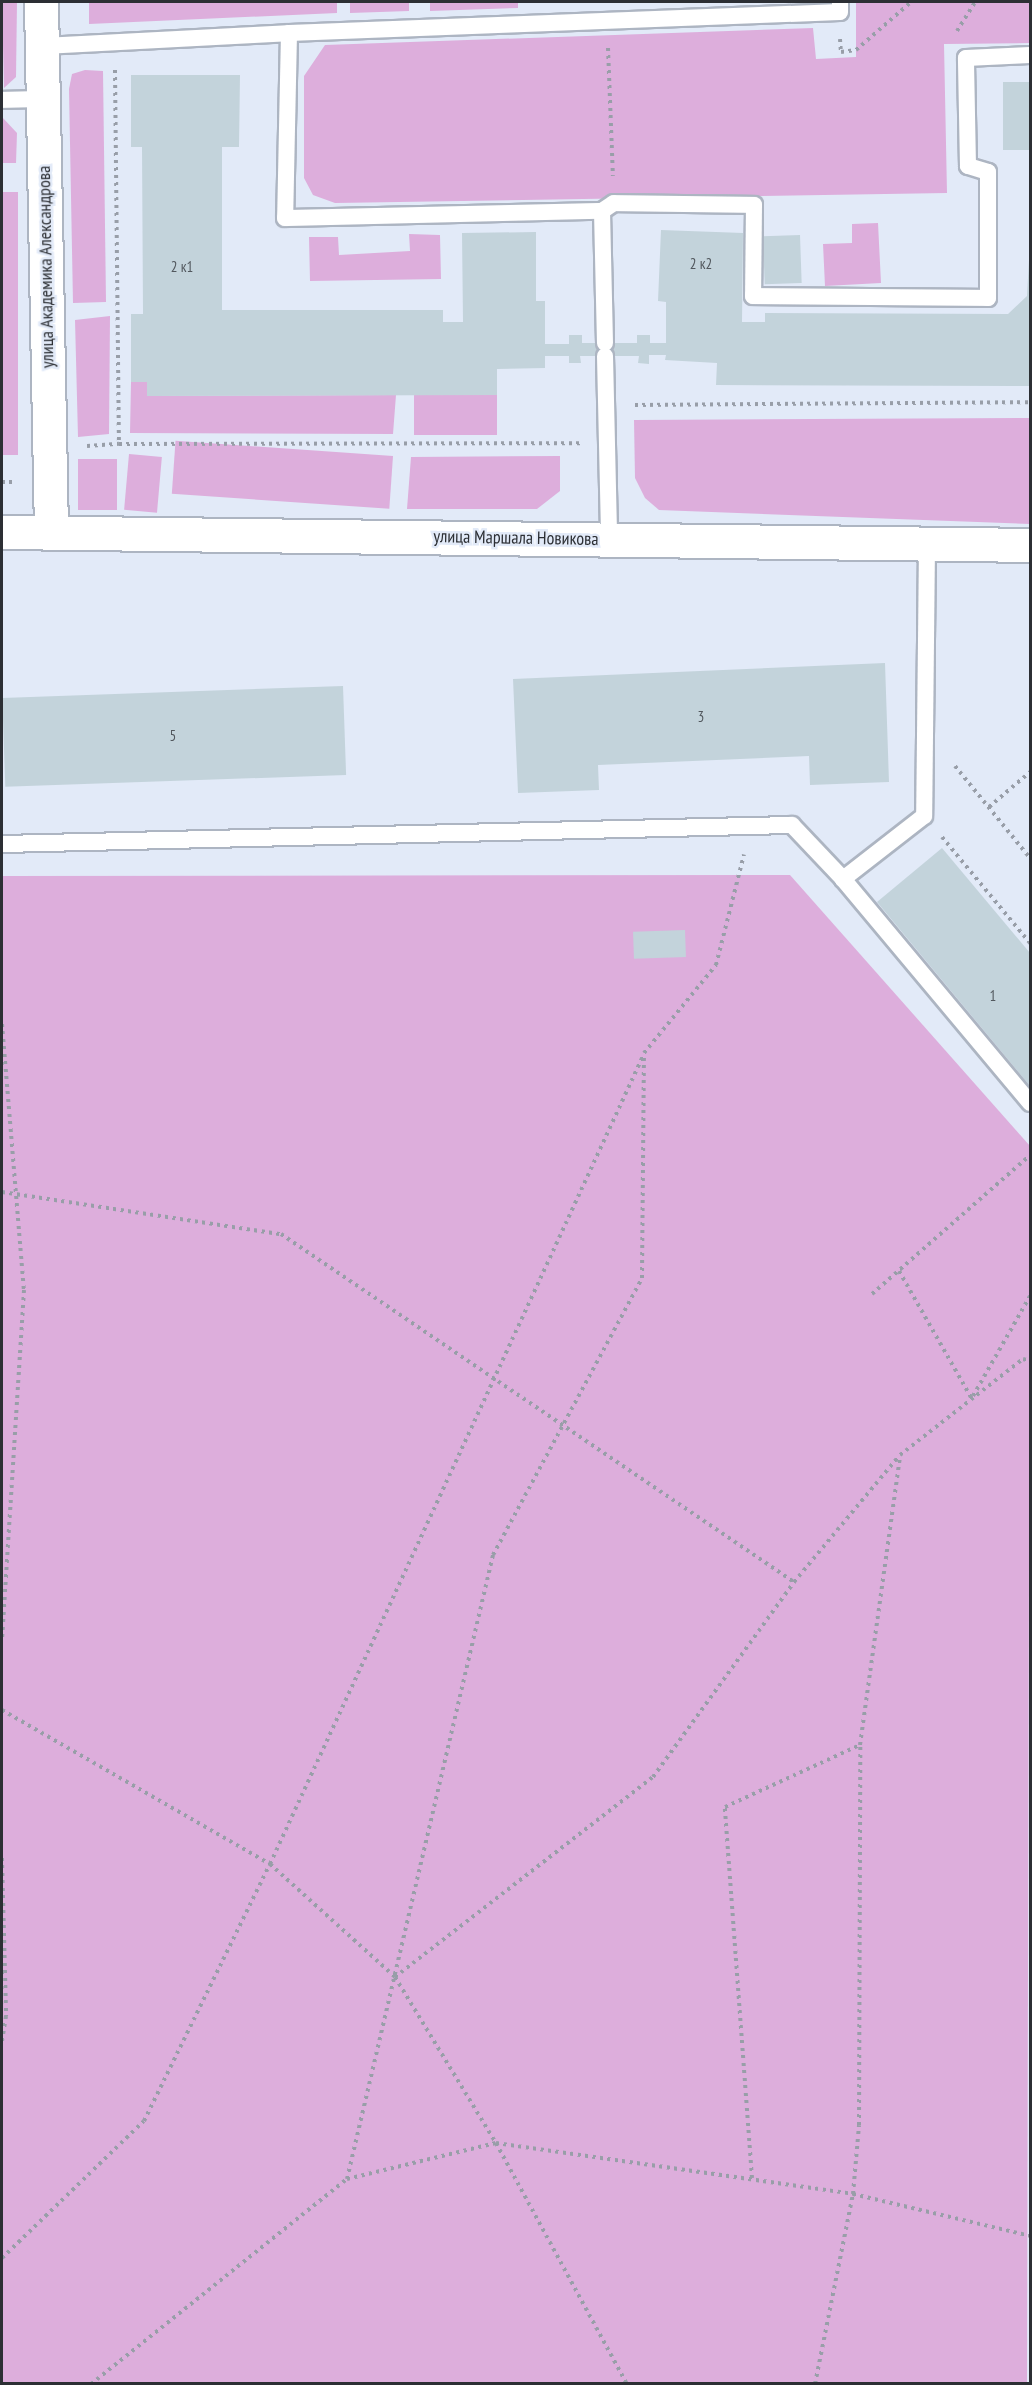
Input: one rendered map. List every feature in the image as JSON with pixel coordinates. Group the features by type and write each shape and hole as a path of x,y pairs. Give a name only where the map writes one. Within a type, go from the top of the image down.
{"street":[{"name":"улица Академика Александрова","path":"41,2 51,532"},
{"name":"улица Маршала Новикова","path":"2,532 1030,545"}],"lane":[{"path":"42,46 289,33 607,21 840,7"},
{"path":"289,33 285,218 608,207 754,205 753,296 988,298 988,172 968,166 966,58 1030,55"},
{"path":"2,100 43,99"},
{"path":"608,207 605,349 609,539"},
{"path":"843,879 924,816 927,545"},
{"path":"2,844 792,825 843,879 1030,1103"}],"path":[{"path":"840,7 841,52 856,50 911,2"},
{"path":"607,21 608,207"},
{"path":"115,42 119,444 607,443"},
{"path":"606,405 1030,402"},
{"path":"925,731 1030,858"},
{"path":"989,807 1030,772"},
{"path":"924,816 1030,943"},
{"path":"2,2258 144,2121 270,1864 644,1053 716,965 751,825"},
{"path":"2,1024 24,1290 2,1641"},
{"path":"347,2179 493,1556 642,1278 644,1053"},
{"path":"872,1294 1030,1155"},
{"path":"2,1192 281,1234 564,1423 794,1582"},
{"path":"899,1271 972,1399"},
{"path":"972,1399 1030,1296"},
{"path":"395,1977 653,1777 794,1582 900,1455 1023,1359 1030,1361"},
{"path":"815,2384 854,2194 859,2125 860,1745 900,1455"},
{"path":"2,1710 270,1864 395,1977 496,2143 627,2384"},
{"path":"752,2178 725,1807 860,1745"},
{"path":"2,1858 6,2016 2,2042"},
{"path":"91,2384 347,2179 496,2143 854,2194 1030,2236"}],"shaded area":[{"path":"2,2 17,2 16,77 4,88"},
{"path":"89,2 337,2 337,13 89,24"},
{"path":"350,2 409,2 409,11 350,13"},
{"path":"430,2 518,2 518,8 430,11"},
{"path":"856,2 1030,2 1030,43 944,44 947,193 335,203 313,195 304,178 304,76 325,45 813,28 816,59 856,57"},
{"path":"85,70 103,71 106,302 73,303 69,89 72,74"},
{"path":"2,117 17,133 16,163 2,163"},
{"path":"2,192 18,192 18,455 2,455"},
{"path":"878,223 881,283 825,286 823,244 852,243 852,224"},
{"path":"409,234 440,235 441,279 310,281 309,237 338,237 339,255 410,251"},
{"path":"110,316 109,434 78,437 75,320"},
{"path":"131,382 147,382 148,396 396,395 393,434 130,433"},
{"path":"414,395 497,395 497,435 414,435"},
{"path":"1030,418 1030,524 659,510 645,498 635,478 634,420"},
{"path":"176,441 393,456 389,509 172,494"},
{"path":"129,454 162,457 157,513 124,510"},
{"path":"560,456 560,491 537,509 407,509 411,457"},
{"path":"78,459 117,459 117,510 78,510"},
{"path":"790,875 1030,1146 1027,2383 2,2383 2,876"}],"building":[{"path":"131,75 240,75 239,147 222,147 222,310 443,310 443,322 463,322 462,233 536,232 536,301 545,301 545,344 569,344 569,335 582,335 582,343 637,343 637,335 650,335 650,343 666,343 666,302 658,301 661,230 743,233 742,322 765,322 765,313 1008,314 1027,296 1030,242 1030,386 716,385 717,363 665,360 666,355 649,355 649,364 638,363 639,356 580,356 581,363 569,363 569,356 545,356 545,368 497,369 497,395 147,396 147,382 131,382 131,314 143,314 142,147 131,147"},
{"path":"1003,82 1030,82 1030,150 1003,150"},
{"path":"800,235 802,283 765,284 763,236"},
{"path":"885,663 889,782 810,785 809,756 598,765 599,790 518,793 513,679"},
{"path":"343,686 346,775 5,787 2,698"},
{"path":"942,848 1030,953 1030,1086 877,902"},
{"path":"685,930 686,957 634,959 633,932"}]}
